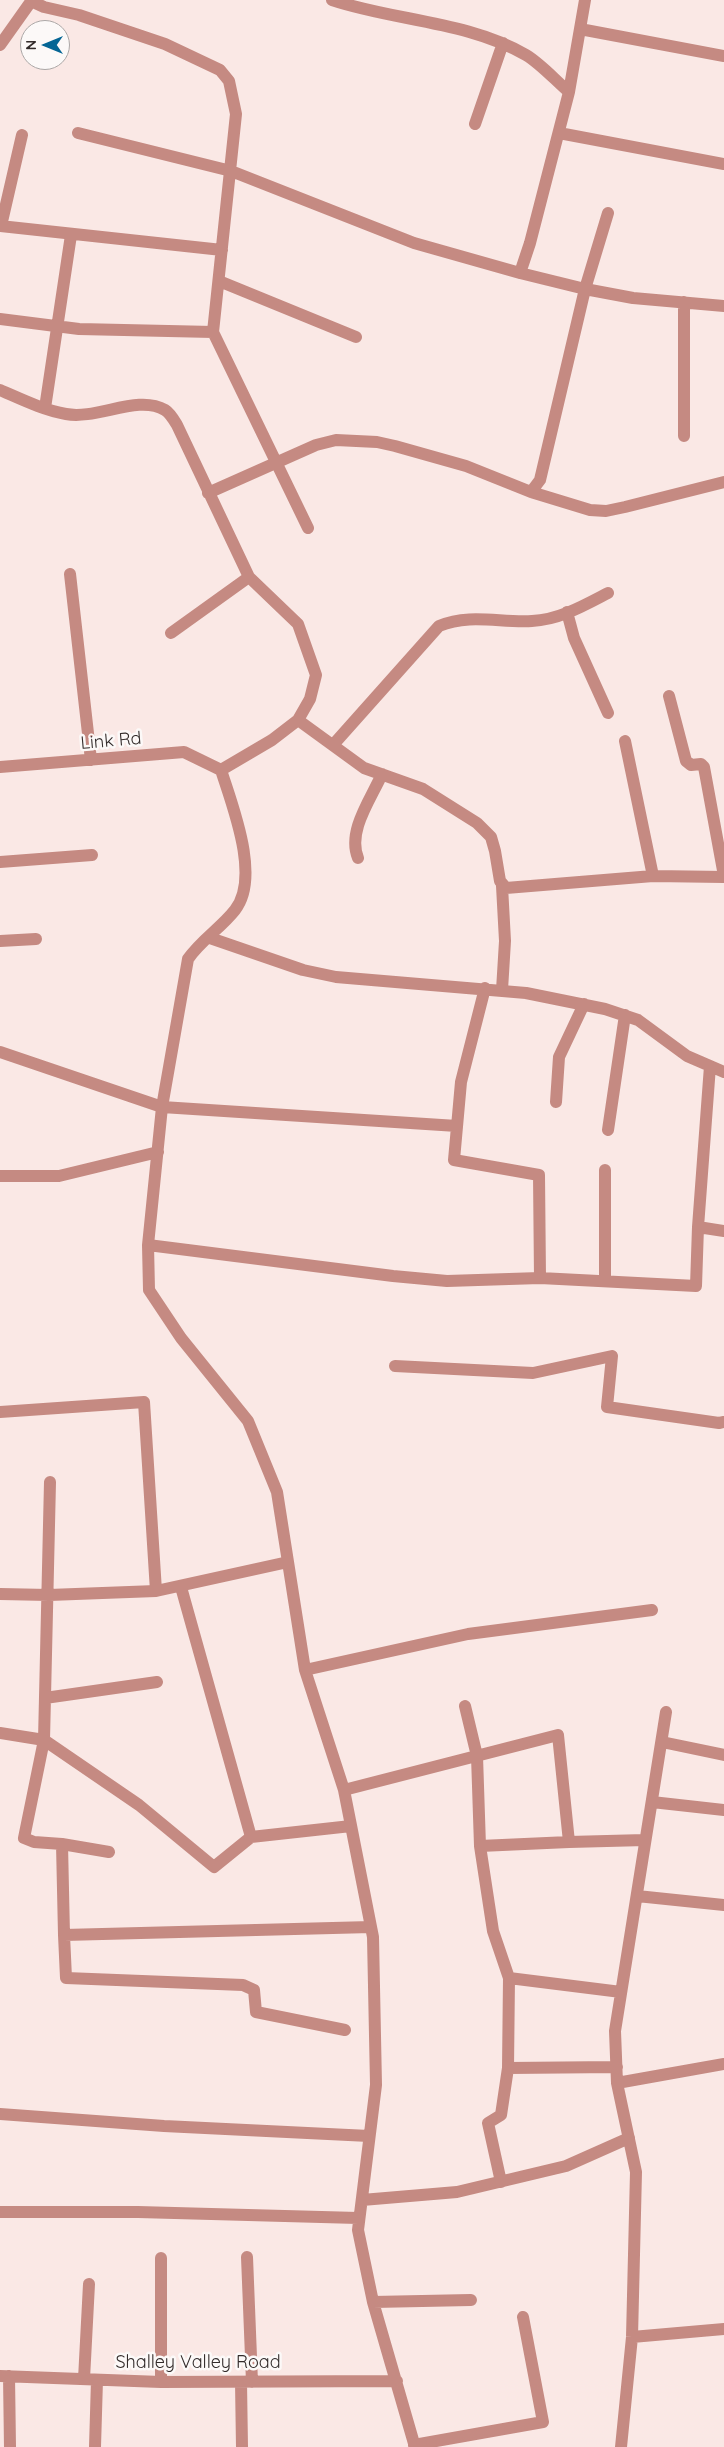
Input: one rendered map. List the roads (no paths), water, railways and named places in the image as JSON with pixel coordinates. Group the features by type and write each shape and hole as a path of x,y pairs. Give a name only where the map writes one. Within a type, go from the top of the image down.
{"street":[{"path":"0,45 31,0 44,7 79,15 165,44 220,70 229,81 236,114 213,332 308,528"},
{"path":"332,0 469,31 503,44 527,56 569,92"},
{"path":"520,272 530,243 569,92 585,0"},
{"path":"580,29 724,56"},
{"path":"474,124 503,44"},
{"path":"78,134 231,171 407,241 520,272 585,289 633,298 724,306"},
{"path":"558,134 724,164"},
{"path":"22,135 1,226 222,250"},
{"path":"531,492 540,480 585,289 608,213"},
{"path":"45,408 71,235"},
{"path":"219,281 356,337"},
{"path":"684,302 684,436"},
{"path":"0,319 58,327 213,332"},
{"path":"0,390 67,415 101,414 138,405 153,405 167,411 177,425 248,577 298,624 316,675 310,699 298,720 272,740 221,770 240,829 245,868 245,888 235,910 210,938 197,946 188,959 162,1107 148,1244 149,1290 181,1338 248,1421 277,1492 305,1670 344,1790 373,1937 376,2085 358,2230 373,2302 415,2446 543,2422 523,2317"},
{"path":"208,493 316,445 336,440 377,442 466,466 531,492 575,506 606,510 724,482"},
{"path":"70,574 91,760"},
{"path":"171,633 248,577"},
{"path":"332,745 439,626 455,620 473,618 532,621 552,618 608,592"},
{"path":"568,612 574,638 608,713"},
{"path":"502,886 506,888 653,876 724,876 704,767 702,764 691,764 686,761 669,696"},
{"path":"298,720 364,768 423,789 477,823 491,837 502,886 505,941 502,990"},
{"path":"625,741 653,876"},
{"name":"Link Rd","path":"0,768 184,752 221,770"},
{"path":"358,858 354,848 354,836 382,774"},
{"path":"0,862 92,855"},
{"path":"210,938 295,968 336,977 485,988 584,1004 638,1020 687,1056 724,1072"},
{"path":"0,941 36,939"},
{"path":"485,988 462,1082 454,1160 540,1175 540,1278"},
{"path":"556,1102 559,1057 584,1004"},
{"path":"608,1130 625,1016"},
{"path":"0,1052 162,1107 457,1126"},
{"path":"148,1244 447,1281 540,1278 696,1286 698,1227 710,1066"},
{"path":"0,1176 59,1176 158,1152"},
{"path":"605,1170 605,1280"},
{"path":"698,1227 724,1231"},
{"path":"395,1366 533,1373 612,1356 607,1406 719,1424 724,1422"},
{"path":"0,1412 144,1402 156,1591"},
{"path":"50,1482 49,1595 44,1740 24,1838 34,1842 62,1844 108,1852"},
{"path":"0,1594 49,1595 156,1591 288,1562"},
{"path":"181,1587 252,1837"},
{"path":"305,1670 468,1634 652,1610"},
{"path":"45,1698 157,1682"},
{"path":"465,1706 477,1756 480,1846 493,1931 509,1978 508,2068 501,2115 488,2123 501,2182"},
{"path":"621,2447 632,2337 636,2172 618,2083 615,2031 666,1712"},
{"path":"0,1733 44,1740 139,1804 214,1867 252,1837 351,1826"},
{"path":"344,1790 558,1734 569,1842"},
{"path":"662,1742 724,1755"},
{"path":"652,1802 724,1810"},
{"path":"480,1846 646,1840"},
{"path":"62,1844 66,1978 243,1985 254,1990 256,2012 345,2030"},
{"path":"636,1896 724,1906"},
{"path":"64,1935 371,1927"},
{"path":"509,1978 621,1992"},
{"path":"618,2083 724,2064"},
{"path":"508,2068 617,2067"},
{"path":"0,2114 164,2126 369,2136"},
{"path":"362,2200 457,2192 501,2182 566,2166 629,2138"},
{"path":"0,2212 138,2212 358,2218"},
{"path":"242,2447 246,2382 247,2257"},
{"path":"161,2258 161,2382"},
{"path":"89,2284 90,2380 95,2447"},
{"path":"373,2302 471,2300"},
{"path":"632,2337 724,2329"},
{"path":"5,2376 10,2447"},
{"name":"Shalley Valley Road","path":"5,2376 161,2382 396,2381"}]}
